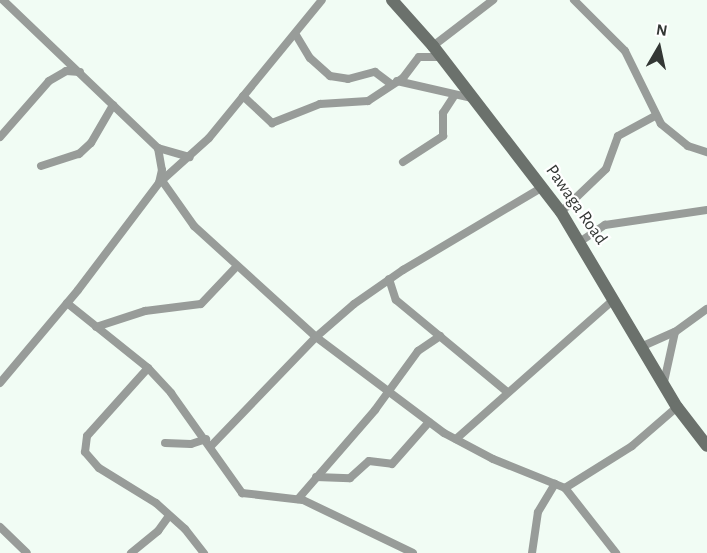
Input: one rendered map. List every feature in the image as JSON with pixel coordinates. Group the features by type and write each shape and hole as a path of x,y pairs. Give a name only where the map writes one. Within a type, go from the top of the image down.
{"main road":[{"name":"Pawaga Road","path":"392,0 433,46 561,212 581,241 677,407 707,446"}],"street":[{"path":"3,0 158,148 174,156 190,157"},
{"path":"0,383 67,303 161,183 190,157 296,35 322,0"},
{"path":"433,46 494,0"},
{"path":"574,0 625,51 655,116 681,141 707,152"},
{"path":"296,35 310,58 330,76 348,79 370,71 394,82 471,98"},
{"path":"243,96 272,123 320,104 368,101 394,82 419,57 441,57"},
{"path":"0,136 48,81 66,71 80,72"},
{"path":"403,162 443,136 443,113 454,96"},
{"path":"41,166 79,154 91,142 113,105"},
{"path":"561,212 606,169 618,136 655,116"},
{"path":"158,148 162,170 161,183 182,214 316,337 429,422 456,439 565,488 616,553"},
{"path":"165,443 208,443 316,337 389,279 543,187"},
{"path":"581,241 605,225 707,210"},
{"path":"96,327 145,311 201,304 237,266"},
{"path":"389,279 396,300 506,391"},
{"path":"456,439 506,391 614,298"},
{"path":"67,303 148,368 208,443 242,493 298,499 413,553"},
{"path":"643,346 675,332 707,309"},
{"path":"664,382 675,332"},
{"path":"298,499 389,391 420,349 440,336"},
{"path":"148,368 87,436 85,452 99,468 156,503 204,553"},
{"path":"565,488 632,446 677,407"},
{"path":"316,477 350,478 369,461 392,464 429,422"},
{"path":"532,553 538,512 555,484"},
{"path":"130,553 158,531 169,516"},
{"path":"0,527 27,553"}]}
